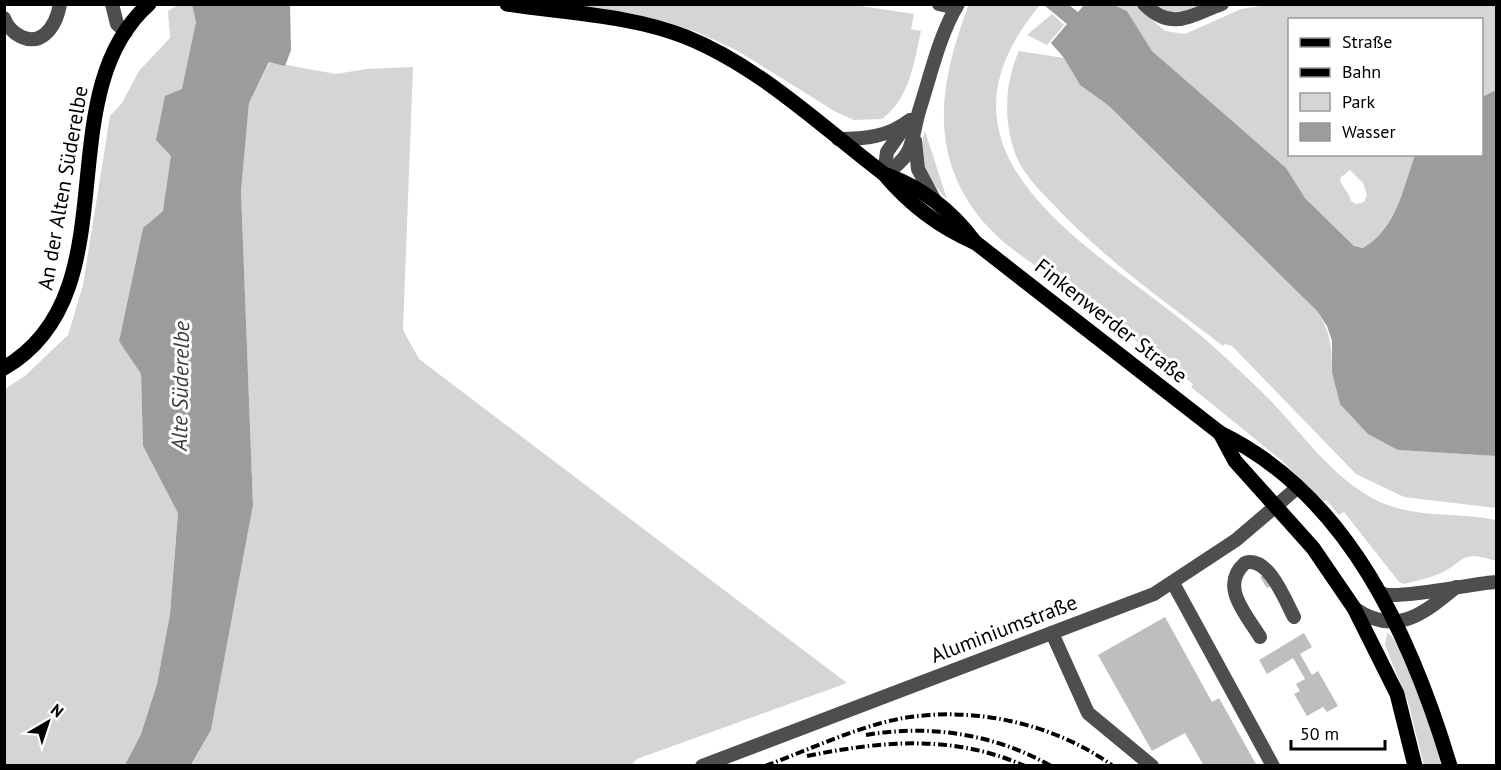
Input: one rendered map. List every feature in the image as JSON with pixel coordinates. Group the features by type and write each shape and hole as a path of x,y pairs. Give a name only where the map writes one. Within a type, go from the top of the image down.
{"main road":[{"name":"An der Alten Süderelbe","path":"4,368 27,352 47,332 67,295 100,93 112,60 126,32 149,4"},
{"path":"507,4 565,9 650,27 702,45 757,76 884,174"},
{"name":"Finkenwerder Straße","path":"884,174 912,184 959,222 975,243"},
{"name":"Finkenwerder Straße","path":"884,174 902,196 951,232 975,243 1220,433 1251,448 1297,488 1340,534 1381,593 1397,623 1420,678 1450,765"},
{"name":"Finkenwerder Straße","path":"1220,433 1235,461 1313,548 1354,608 1397,694 1415,765"}],"street":[{"path":"4,18 20,37 32,40 40,38 54,26 60,4"},
{"path":"112,4 117,24 126,32"},
{"path":"936,203 918,169 915,139 920,109 932,78 942,35 957,6 939,4"},
{"path":"1144,4 1152,12 1169,20 1184,20 1222,4"},
{"path":"884,174 887,152 920,109"},
{"path":"838,139 863,139 884,135 910,120"},
{"path":"884,174 901,161 915,139"},
{"name":"Aluminiumstraße","path":"702,765 1154,594 1173,584 1236,540 1297,488"},
{"path":"1260,636 1233,589 1234,581 1245,562 1253,561 1263,564 1294,617"},
{"path":"1381,593 1399,597 1497,582"},
{"path":"1173,584 1273,765"},
{"path":"1354,608 1372,619 1397,623 1429,608 1456,587"},
{"path":"1052,633 1088,712 1152,765"}],"green space":[{"path":"969,4 1040,5 1005,62 996,114 1010,160 1039,202 1080,241 1215,348 1271,401 1330,466 1357,489 1387,505 1402,509 1496,520 1496,561 1484,557 1468,557 1432,576 1404,584 1399,582 1344,512 1339,515 1326,500 1324,502 1281,460 1191,387 1193,384 1012,249 987,226 967,200 954,173 947,146 944,119 945,91 951,62"},
{"path":"178,5 192,5 196,22 163,211 143,228 119,340 141,374 143,446 178,512 170,614 157,684 141,734 125,765 5,766 5,389 26,375 68,335 83,285 110,116 122,103 139,71 170,38 168,11"},
{"path":"573,5 855,5 914,14 911,29 921,31 909,79 899,101 882,119 854,120 836,112 736,50 697,32 666,22"},
{"path":"1114,5 1135,5 1165,31 1185,34 1241,9 1267,5 1496,5 1496,90 1483,96 1483,18 1288,18 1288,156 1415,156 1391,219 1375,240 1364,248 1354,246 1305,198 1285,168 1152,51 1127,11","holes":["1350,170 1363,183 1367,195 1364,202 1356,204 1351,201 1340,178"]},
{"path":"1151,5 1209,5 1172,12"},
{"path":"1052,14 1064,25 1047,45 1027,35"},
{"path":"1019,51 1064,58 1080,85 1109,106 1317,311 1330,340 1332,372 1398,450 1496,456 1496,508 1404,497 1356,474 1232,346 1225,344 1223,346 1157,296 1073,225 1029,177 1020,165 1012,145 1009,132 1008,90"},
{"path":"270,62 336,74 366,69 413,67 403,330 419,359 847,683 637,759 631,765 191,766 211,730 253,505 241,191 249,103"},
{"path":"925,131 947,199 929,177 923,159"},
{"path":"1387,633 1394,639 1410,671 1442,765 1424,765 1408,702 1385,645"}],"water":[{"name":"Alte Süderelbe","path":"192,5 290,5 291,50 285,66 269,62 249,103 241,191 253,505 211,730 191,765 125,765 141,734 157,684 170,614 178,513 143,446 141,374 119,341 143,228 163,211 171,156 156,140 165,96 182,89 196,22"},
{"path":"1044,5 1069,5 1078,12 1084,5 1114,5 1127,11 1152,51 1286,168 1305,198 1354,246 1363,248 1374,240 1391,219 1415,156 1483,156 1483,96 1496,90 1496,456 1398,450 1368,434 1340,404 1332,372 1332,341 1327,326 1317,311 1109,106 1080,85 1064,58 1051,43 1067,24"}],"building":[{"path":"1272,570 1271,586 1267,588 1260,577"},
{"path":"1165,617 1212,702 1219,698 1257,766 1204,766 1185,733 1152,751 1098,655"},
{"path":"1304,633 1312,647 1300,654 1312,675 1318,671 1338,706 1327,712 1323,707 1307,716 1294,694 1300,691 1296,684 1305,679 1293,658 1267,674 1259,660"}],"railway":[{"path":"765,766 870,726 943,714 973,715 1033,727 1088,750 1113,766"},
{"path":"866,735 914,731 961,734 1007,746 1051,766"},
{"path":"807,756 863,747 917,743 971,749 1025,766"}]}
